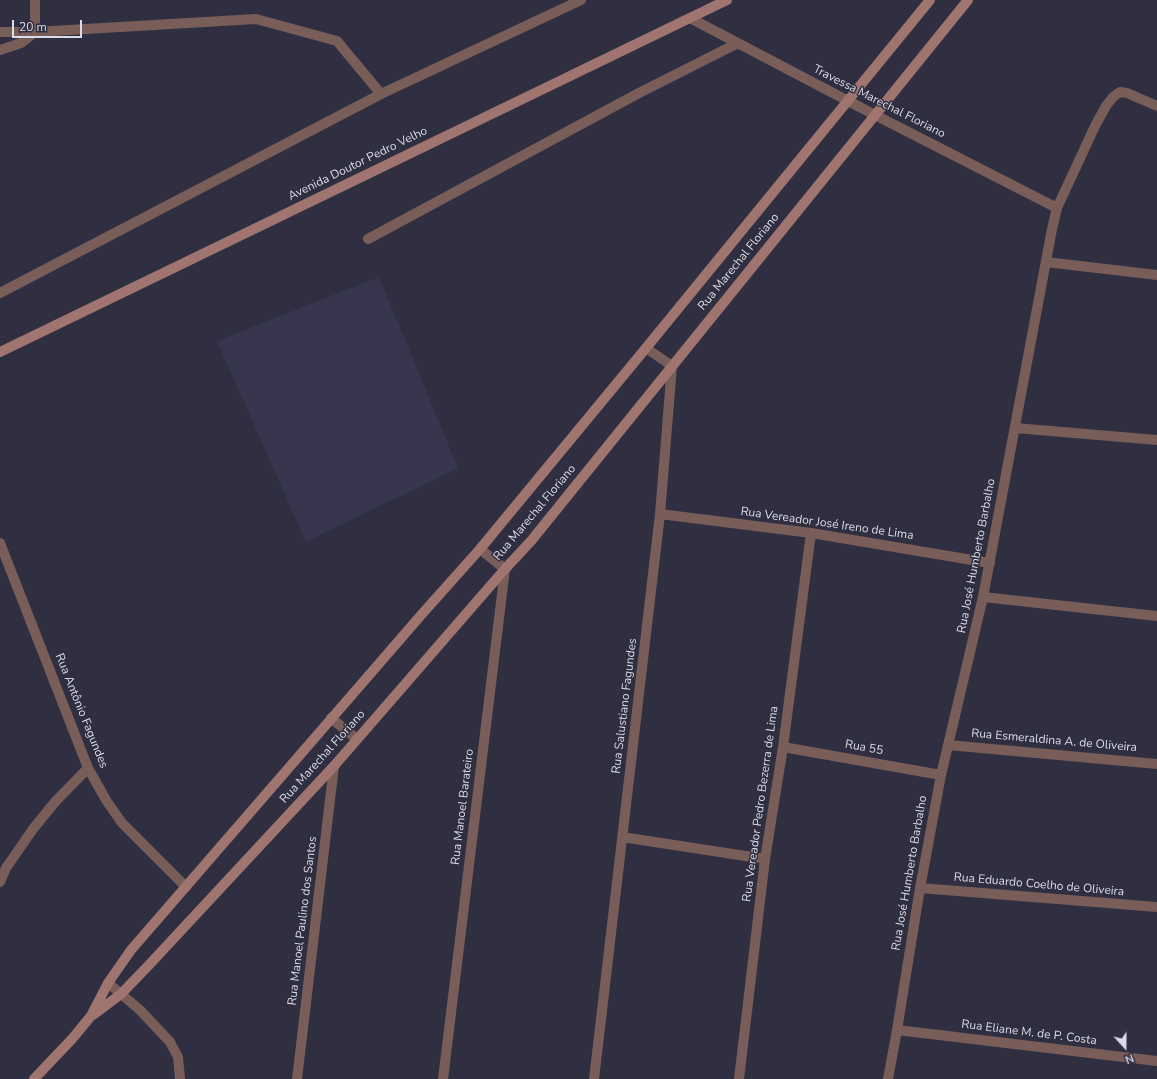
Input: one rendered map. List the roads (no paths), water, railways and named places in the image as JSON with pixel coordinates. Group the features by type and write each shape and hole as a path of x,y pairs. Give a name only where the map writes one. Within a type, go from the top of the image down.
{"street":[{"path":"35,0 35,32"},
{"path":"0,293 381,94 581,0"},
{"name":"Avenida Doutor Pedro Velho","path":"0,352 727,0"},
{"name":"Rua Marechal Floriano","path":"34,1079 72,1039 91,1016 108,983 131,950 480,549 930,0"},
{"name":"Rua Marechal Floriano","path":"91,1016 121,994 334,766 531,541 968,0"},
{"name":"Travessa Marechal Floriano","path":"690,18 1057,208"},
{"path":"0,32 35,32 256,19 337,41 381,94"},
{"path":"0,50 20,43 35,32"},
{"path":"368,239 632,97 738,43"},
{"name":"Rua José Humberto Barbalho","path":"888,1079 940,775 983,597 1057,208 1094,126 1113,97 1120,92 1127,92 1157,106"},
{"path":"1046,262 1157,275"},
{"path":"646,348 672,366"},
{"name":"Rua Salustiano Fagundes","path":"594,1079 660,514 672,366"},
{"path":"1015,428 1157,440"},
{"name":"Rua Vereador José Ireno de Lima","path":"660,514 811,534 990,563"},
{"name":"Rua Vereador Pedro Bezerra de Lima","path":"738,1079 766,859 783,747 811,534"},
{"name":"Rua Antônio Fagundes","path":"0,543 88,768 106,800 122,823 186,886"},
{"path":"480,549 505,569"},
{"name":"Rua Manoel Barateiro","path":"442,1079 505,569"},
{"path":"983,597 1157,616"},
{"path":"332,718 358,739"},
{"name":"Rua Esmeraldina A. de Oliveira","path":"948,744 1157,764"},
{"name":"Rua 55","path":"783,747 940,775"},
{"name":"Rua Manoel Paulino dos Santos","path":"297,1079 334,766"},
{"path":"0,882 6,868 33,829 55,802 88,768"},
{"path":"622,837 766,859"},
{"name":"Rua Eduardo Coelho de Oliveira","path":"920,888 1157,907"},
{"path":"108,983 140,1010 170,1042 178,1057 180,1079"},
{"name":"Rua Eliane M. de P. Costa","path":"897,1030 1157,1061"}]}
